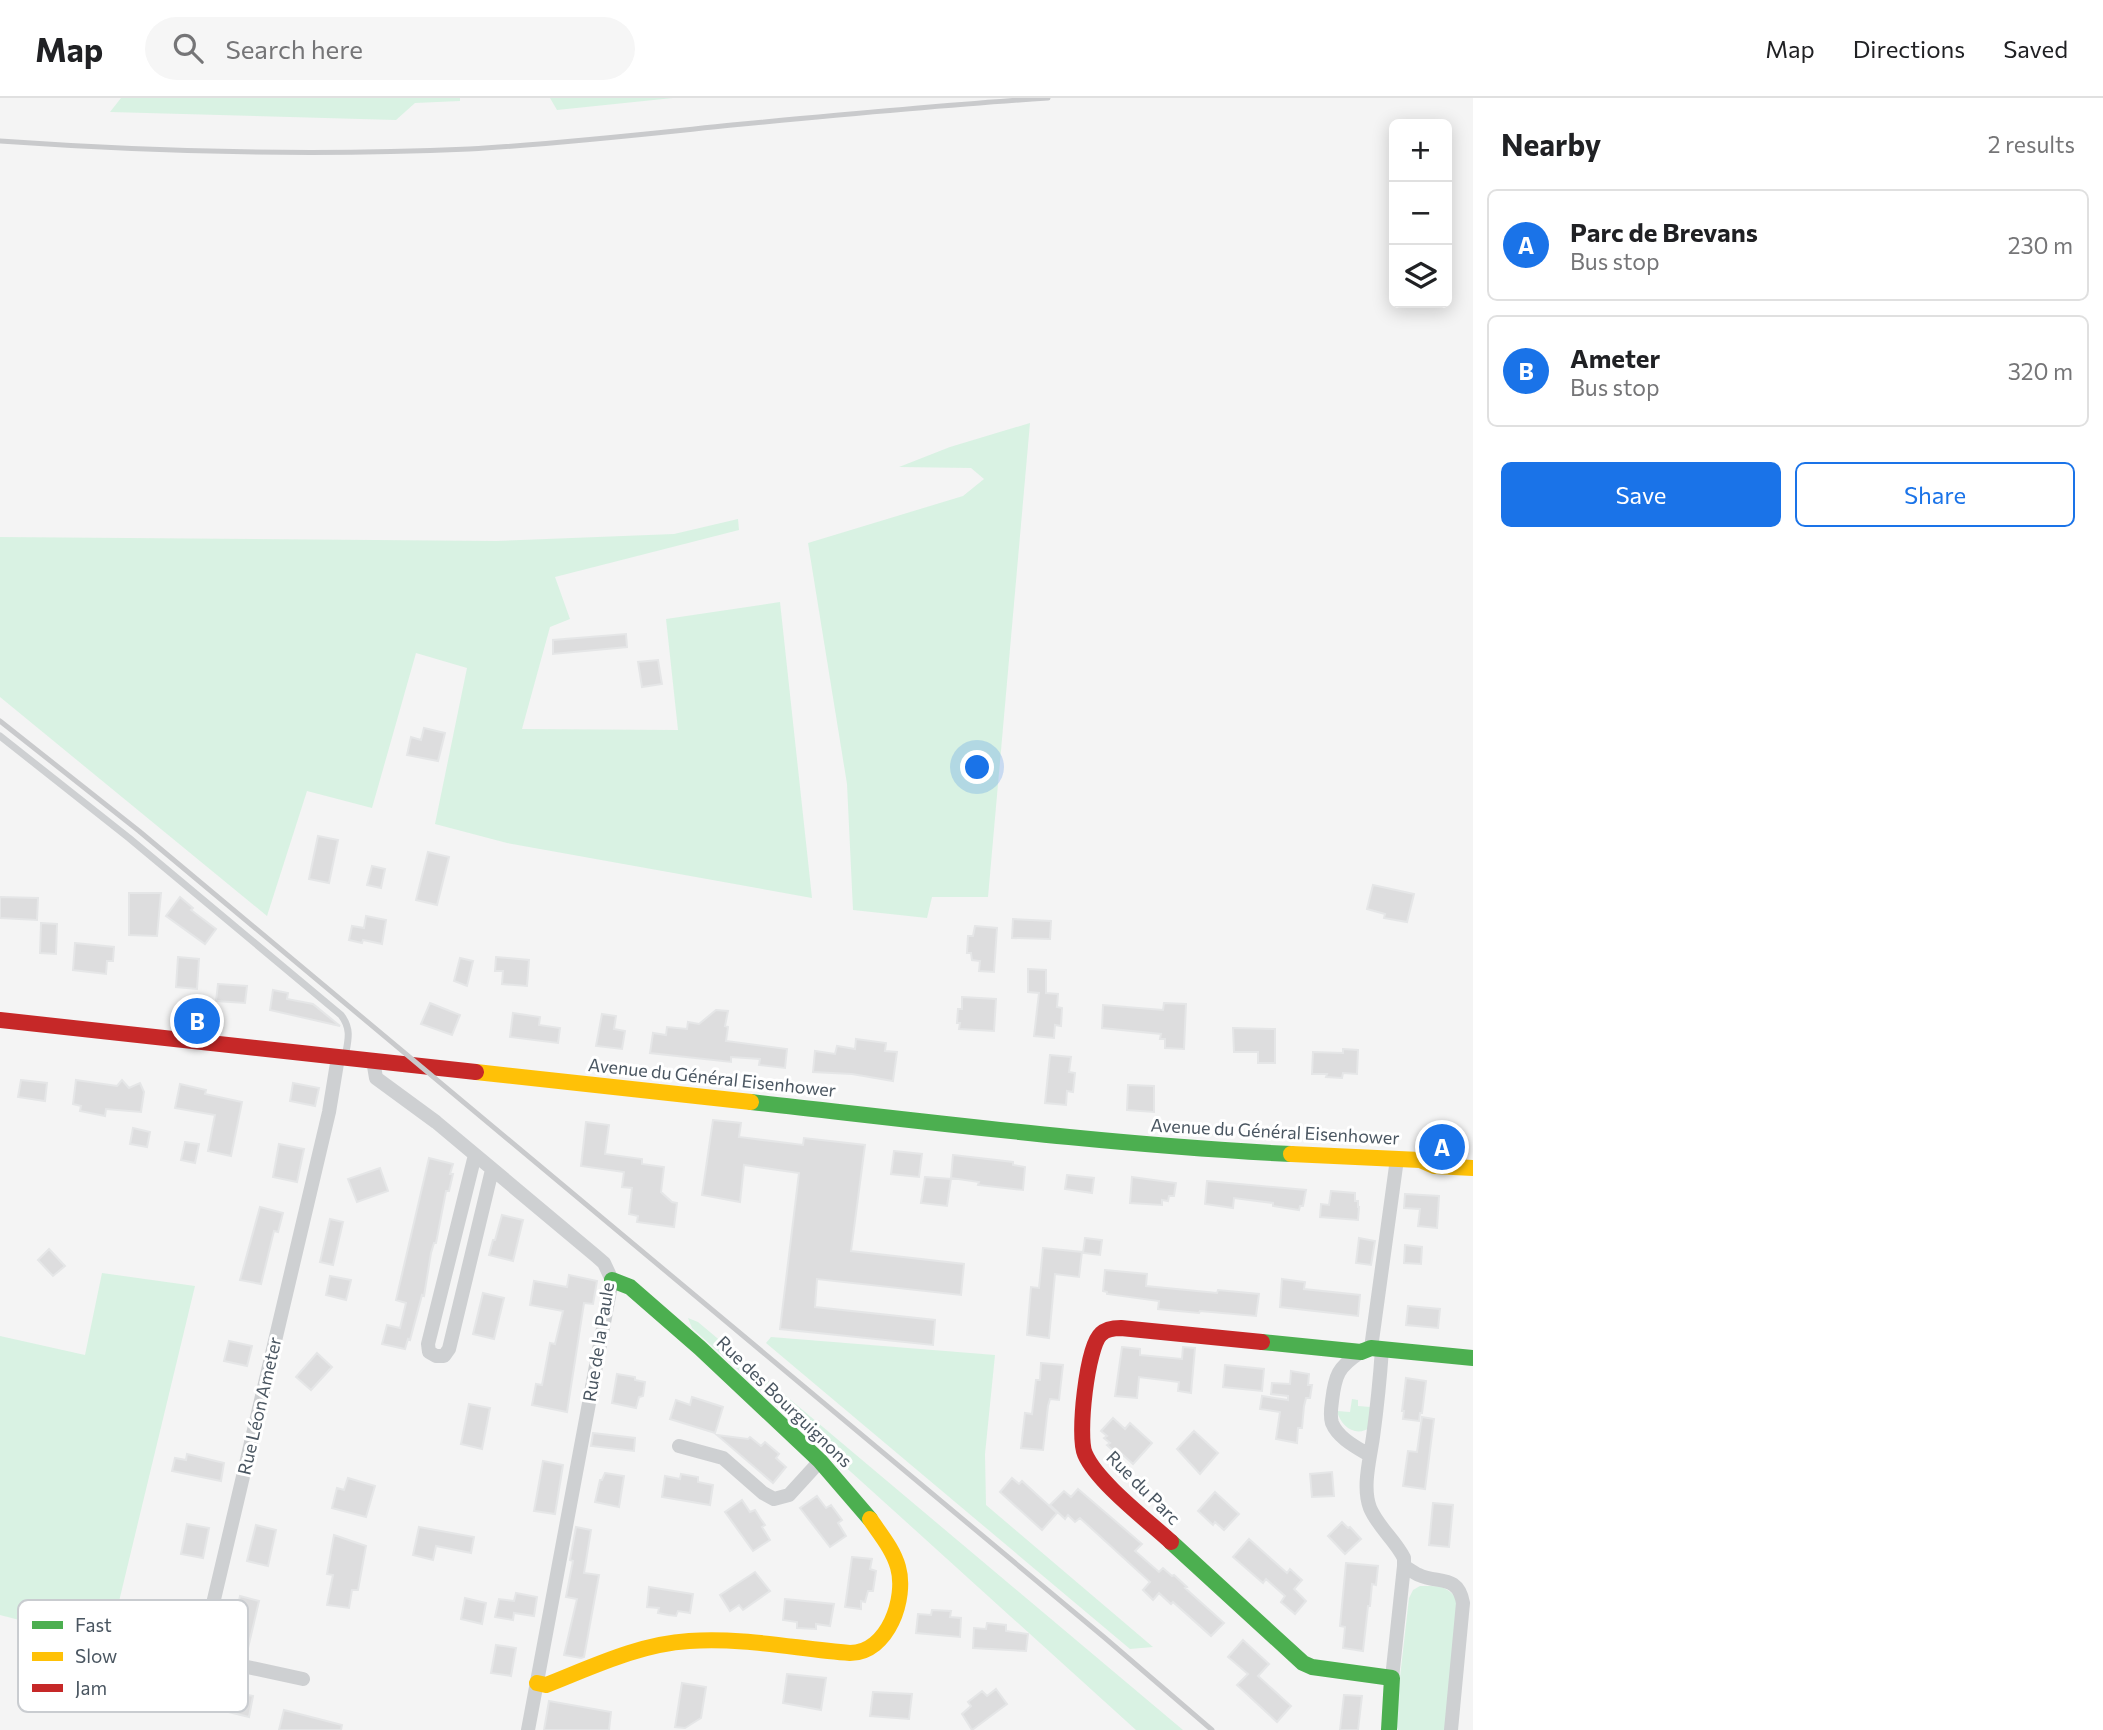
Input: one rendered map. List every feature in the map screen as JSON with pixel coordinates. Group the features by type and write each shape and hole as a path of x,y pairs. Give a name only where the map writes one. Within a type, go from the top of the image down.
{"street":[{"name":"Avenue du Général Eisenhower","path":"0,1020 1086,1139 1228,1151 1420,1160 1434,1155 1473,1158"},
{"name":"Rue Léon Ameter","path":"214,1600 341,1058"},
{"name":"Rue de la Paule","path":"373,1060 376,1078 412,1102 604,1263 612,1280 528,1730"},
{"path":"475,1155 428,1344 429,1352 436,1356 444,1356 449,1349 492,1170"},
{"path":"1389,1730 1404,1566 1401,1552 1370,1507 1367,1495 1369,1455 1373,1438 1371,1350 1397,1159"},
{"name":"Avenue du Général Eisenhower","path":"1420,1160 1434,1167 1473,1168"},
{"name":"Rue des Bourguignons","path":"537,1683 546,1685 640,1651 688,1642 741,1641 860,1653 870,1648 884,1634 895,1610 898,1570 885,1542 820,1461 639,1294 612,1280"},
{"name":"Rue du Parc","path":"1392,1678 1312,1667 1303,1663 1100,1477 1084,1453 1082,1442 1090,1355 1095,1340 1105,1330 1121,1328 1473,1358"},
{"path":"1369,1455 1339,1434 1332,1423 1331,1410 1337,1374 1348,1360 1371,1350"},
{"path":"679,1446 723,1458 763,1493 774,1499 789,1495 820,1461"},
{"path":"1404,1566 1419,1575 1447,1581 1456,1586 1462,1597 1451,1730"},
{"name":"Rue Léon Ameter","path":"248,1667 303,1679"}],"lane":[{"path":"0,736 129,838 341,1015 349,1031 341,1058"}],"green space":[{"path":"121,98 460,98 460,101 415,103 396,120 110,112"},
{"path":"550,98 673,98 557,110"},
{"path":"1030,423 988,897 932,897 927,918 853,910 847,784 808,543 963,496 984,479 971,468 899,467 950,447"},
{"path":"738,519 739,530 555,577 570,619 550,627 522,729 678,730 666,619 780,602 812,898 507,843 435,824 467,668 416,653 372,808 307,791 267,916 0,697 0,537 496,541 674,534"},
{"path":"102,1273 195,1286 119,1600 18,1600 18,1620 0,1615 0,1336 85,1355"},
{"path":"688,1318 698,1322 1183,1730 1136,1730 692,1328"},
{"path":"771,1337 995,1355 985,1454 986,1505 1153,1647 1130,1649 766,1343"},
{"path":"1352,1399 1358,1400 1358,1406 1371,1407 1371,1427 1355,1431 1342,1422 1337,1411 1350,1412"},
{"path":"1420,1586 1442,1588 1451,1592 1459,1602 1445,1730 1398,1730 1395,1721 1409,1598 1413,1590"}],"building":[{"path":"626,634 627,647 553,654 553,640"},
{"path":"658,660 662,684 642,687 638,662"},
{"path":"424,728 445,733 438,761 407,755 411,737 421,740"},
{"path":"318,836 338,840 329,883 309,879"},
{"path":"428,852 449,857 437,905 416,900"},
{"path":"372,866 385,869 381,888 367,885"},
{"path":"1373,885 1414,894 1407,922 1384,918 1385,914 1367,909"},
{"path":"129,893 161,893 157,936 129,935"},
{"path":"0,897 38,898 37,920 0,918"},
{"path":"180,897 193,908 191,910 216,929 205,944 166,916"},
{"path":"366,916 386,920 382,944 349,940 352,926 364,928"},
{"path":"1013,919 1051,921 1050,939 1012,938"},
{"path":"41,923 57,924 56,954 40,953"},
{"path":"975,926 997,928 994,972 979,971 980,961 972,960 971,953 967,953 968,936 973,936"},
{"path":"75,943 114,947 113,961 107,961 106,974 73,970"},
{"path":"178,957 199,959 197,989 176,987"},
{"path":"496,957 529,960 527,986 502,984 503,971 495,971"},
{"path":"460,958 473,961 467,986 454,981"},
{"path":"1028,969 1046,970 1046,993 1058,994 1057,1007 1062,1008 1061,1026 1055,1025 1054,1038 1034,1036 1039,993 1028,992"},
{"path":"218,984 247,986 245,1003 216,1001"},
{"path":"273,990 288,993 287,999 313,1004 340,1026 270,1010"},
{"path":"962,997 996,999 994,1031 959,1029 958,1009 962,1009"},
{"path":"430,1003 460,1015 452,1035 421,1024"},
{"path":"1164,1003 1186,1004 1184,1049 1165,1048 1165,1039 1160,1039 1161,1034 1102,1028 1103,1005 1163,1010"},
{"path":"716,1010 728,1011 726,1041 787,1049 785,1068 759,1065 760,1059 731,1057 731,1062 650,1053 653,1033 666,1035 667,1027 687,1029 688,1022 699,1024"},
{"path":"513,1013 540,1017 539,1025 560,1028 558,1043 510,1037"},
{"path":"602,1014 616,1016 614,1029 625,1031 622,1049 596,1046"},
{"path":"1233,1028 1275,1029 1275,1063 1258,1063 1258,1052 1234,1052"},
{"path":"856,1039 886,1043 885,1051 897,1052 893,1081 852,1074 813,1072 815,1051 835,1054 837,1046 855,1049"},
{"path":"1343,1049 1358,1050 1357,1074 1343,1073 1342,1078 1312,1074 1313,1052 1343,1053"},
{"path":"1050,1055 1071,1057 1069,1072 1075,1073 1073,1092 1067,1091 1066,1105 1045,1103"},
{"path":"21,1080 47,1083 45,1101 18,1097"},
{"path":"76,1080 117,1086 122,1080 129,1088 140,1083 144,1092 141,1112 106,1109 105,1116 80,1111 81,1106 73,1104"},
{"path":"293,1083 319,1088 315,1106 290,1101"},
{"path":"180,1084 206,1090 205,1094 242,1102 231,1156 208,1151 215,1115 175,1108"},
{"path":"1128,1085 1154,1086 1154,1112 1127,1110"},
{"path":"713,1120 741,1123 739,1137 803,1145 804,1138 865,1145 851,1251 964,1264 961,1295 817,1279 815,1307 935,1320 933,1345 780,1329 799,1173 744,1165 740,1202 702,1195"},
{"path":"586,1122 609,1125 605,1154 642,1159 642,1164 664,1167 661,1192 677,1203 674,1227 637,1222 638,1216 629,1214 632,1188 622,1187 624,1172 581,1166"},
{"path":"133,1128 150,1132 147,1147 130,1144"},
{"path":"185,1142 199,1144 195,1163 181,1160"},
{"path":"279,1144 304,1149 297,1182 273,1177"},
{"path":"894,1151 922,1154 919,1177 891,1174"},
{"path":"953,1155 1013,1162 1013,1165 1025,1167 1023,1190 978,1185 979,1182 951,1178"},
{"path":"429,1158 453,1164 450,1174 453,1174 449,1191 446,1191 436,1243 431,1253 424,1296 422,1295 405,1349 382,1344 387,1325 400,1328 406,1303 396,1300"},
{"path":"380,1168 388,1191 357,1202 348,1179"},
{"path":"1067,1175 1094,1178 1092,1193 1065,1189"},
{"path":"925,1177 951,1179 947,1206 921,1203"},
{"path":"1132,1177 1176,1183 1174,1196 1169,1196 1168,1201 1162,1200 1162,1205 1130,1203"},
{"path":"1207,1181 1306,1190 1303,1206 1300,1206 1299,1210 1273,1206 1273,1203 1234,1198 1233,1208 1205,1204"},
{"path":"1331,1191 1355,1193 1355,1201 1358,1201 1359,1207 1358,1220 1320,1217 1321,1204 1329,1205"},
{"path":"1405,1194 1439,1196 1437,1228 1418,1226 1420,1209 1404,1208"},
{"path":"260,1207 283,1213 278,1232 274,1231 261,1284 240,1280"},
{"path":"502,1215 523,1220 513,1261 489,1255"},
{"path":"330,1219 343,1222 333,1265 320,1262"},
{"path":"1085,1238 1102,1240 1100,1255 1083,1253"},
{"path":"1359,1238 1375,1241 1371,1265 1356,1263"},
{"path":"1405,1245 1422,1247 1421,1264 1404,1263"},
{"path":"1043,1248 1082,1252 1079,1277 1055,1274 1049,1338 1027,1335 1031,1287 1039,1288"},
{"path":"49,1249 65,1266 53,1276 38,1260"},
{"path":"1105,1270 1147,1274 1146,1286 1259,1294 1256,1316 1158,1309 1159,1301 1107,1294 1103,1291"},
{"path":"569,1275 597,1281 593,1304 584,1303 567,1412 532,1405 536,1384 542,1385 550,1343 555,1344 563,1311 530,1305 534,1281 567,1287"},
{"path":"330,1276 351,1280 346,1300 326,1295"},
{"path":"1282,1279 1305,1282 1304,1289 1360,1295 1358,1316 1280,1307"},
{"path":"483,1293 504,1298 494,1339 473,1334"},
{"path":"1408,1306 1440,1309 1438,1328 1406,1325"},
{"path":"229,1341 252,1346 247,1366 224,1361"},
{"path":"1122,1347 1140,1349 1140,1355 1182,1359 1183,1347 1195,1348 1191,1393 1178,1391 1179,1382 1139,1377 1137,1398 1115,1396"},
{"path":"317,1353 332,1367 311,1390 296,1377"},
{"path":"1041,1363 1063,1365 1059,1400 1050,1399 1043,1450 1021,1448 1025,1413 1032,1414"},
{"path":"1225,1365 1264,1369 1262,1391 1223,1387"},
{"path":"1291,1371 1309,1374 1308,1385 1312,1385 1310,1398 1306,1398 1304,1406 1302,1428 1298,1428 1297,1443 1276,1439 1280,1412 1260,1409 1262,1396 1288,1400 1288,1396 1271,1394 1272,1383 1290,1384"},
{"path":"617,1374 645,1382 643,1396 639,1397 636,1408 612,1403"},
{"path":"1406,1378 1426,1381 1419,1421 1403,1419"},
{"path":"692,1397 723,1407 715,1433 670,1419 676,1400 690,1405"},
{"path":"469,1404 490,1408 482,1449 461,1444"},
{"path":"1422,1417 1434,1419 1425,1489 1403,1486 1408,1451 1417,1452"},
{"path":"1113,1418 1125,1429 1130,1423 1152,1443 1133,1464 1107,1445 1110,1443 1104,1438 1107,1436 1101,1431"},
{"path":"1194,1431 1218,1453 1200,1474 1177,1449"},
{"path":"593,1433 635,1438 634,1451 591,1446"},
{"path":"717,1435 748,1439 750,1437 761,1446 765,1442 779,1454 776,1458 786,1467 773,1483"},
{"path":"187,1454 224,1463 221,1481 172,1471 175,1458 186,1460"},
{"path":"543,1461 563,1465 555,1514 534,1511"},
{"path":"1332,1472 1334,1496 1312,1497 1310,1474"},
{"path":"605,1473 624,1476 619,1507 595,1502 600,1480"},
{"path":"681,1474 698,1477 698,1482 713,1485 710,1505 662,1497 665,1476 680,1479"},
{"path":"348,1478 375,1486 366,1517 332,1508 337,1488 344,1490"},
{"path":"1012,1478 1019,1484 1022,1481 1057,1513 1042,1530 1000,1492"},
{"path":"1078,1489 1142,1544 1135,1551 1159,1572 1163,1568 1174,1575 1224,1623 1211,1636 1159,1593 1153,1600 1143,1590 1150,1582 1080,1518 1075,1522 1068,1515 1065,1519 1050,1505 1064,1491 1071,1497"},
{"path":"1215,1492 1239,1514 1224,1530 1215,1522 1213,1525 1198,1511"},
{"path":"817,1496 826,1508 831,1505 842,1520 838,1523 846,1536 830,1547 800,1508"},
{"path":"742,1500 750,1512 755,1510 765,1525 762,1527 770,1540 753,1551 725,1512"},
{"path":"1433,1503 1453,1505 1449,1547 1429,1545"},
{"path":"1342,1522 1361,1539 1345,1554 1328,1536"},
{"path":"187,1524 209,1528 203,1558 181,1554"},
{"path":"256,1525 276,1530 268,1566 247,1561"},
{"path":"419,1527 474,1537 471,1553 436,1546 433,1560 413,1555"},
{"path":"576,1527 591,1530 584,1573 599,1575 584,1657 581,1658 564,1655 577,1599 566,1597"},
{"path":"334,1535 366,1546 358,1590 352,1590 349,1608 327,1605 333,1575 327,1574"},
{"path":"1249,1539 1287,1573 1290,1569 1302,1580 1294,1589 1306,1601 1295,1614 1281,1602 1285,1596 1266,1579 1263,1583 1233,1557"},
{"path":"852,1557 872,1559 870,1569 876,1571 873,1591 868,1591 865,1602 861,1601 861,1609 845,1607"},
{"path":"1346,1563 1378,1566 1376,1585 1372,1584 1368,1606 1363,1651 1343,1648 1345,1627 1340,1626"},
{"path":"755,1572 770,1591 743,1610 739,1605 730,1611 720,1595"},
{"path":"649,1587 693,1594 690,1613 678,1611 676,1616 668,1615 658,1613 659,1608 647,1607"},
{"path":"516,1593 537,1597 534,1616 514,1613 513,1620 495,1617 499,1599 514,1601"},
{"path":"240,1596 259,1601 248,1648 248,1600 239,1600"},
{"path":"465,1598 486,1603 482,1624 461,1619"},
{"path":"785,1599 834,1604 830,1626 816,1624 816,1629 797,1628 797,1622 783,1620"},
{"path":"932,1610 951,1611 950,1617 961,1618 960,1637 916,1633 918,1614 931,1615"},
{"path":"987,1623 1006,1625 1006,1631 1028,1634 1026,1651 973,1648 974,1628 986,1629"},
{"path":"1243,1640 1269,1664 1258,1676 1291,1706 1277,1722 1237,1685 1248,1674 1228,1657"},
{"path":"496,1645 516,1648 511,1676 491,1673"},
{"path":"787,1674 826,1678 821,1710 783,1703"},
{"path":"682,1683 706,1687 701,1718 685,1728 675,1727"},
{"path":"996,1689 1007,1704 972,1730 962,1714 971,1706 968,1702 982,1691 987,1696"},
{"path":"873,1692 912,1694 909,1719 870,1716"},
{"path":"248,1695 253,1696 249,1717 228,1712 248,1712"},
{"path":"1344,1695 1362,1696 1358,1730 1340,1730"},
{"path":"549,1701 611,1712 609,1730 544,1730"},
{"path":"284,1710 342,1725 341,1730 279,1730"}],"railway":[{"path":"0,141 234,152 469,149 1048,98"},
{"path":"0,721 139,831 1212,1730"}],"traffic: fast":[{"path":"751,1102 1088,1139 1291,1154"},
{"path":"612,1280 630,1287 700,1348 820,1461 870,1519"},
{"path":"1262,1342 1361,1352 1371,1348 1473,1358"},
{"path":"1171,1542 1303,1663 1312,1667 1392,1678 1389,1730"}],"traffic: slow":[{"path":"476,1072 751,1102"},
{"path":"1291,1154 1420,1160 1434,1166 1473,1168"},
{"path":"537,1683 546,1685 634,1651 689,1641 750,1642 850,1653 863,1651 875,1644 892,1622 900,1594 896,1560 870,1519"}],"traffic: jam":[{"path":"0,1020 476,1072"},
{"path":"1171,1542 1111,1488 1085,1454 1083,1412 1091,1355 1096,1342 1105,1331 1121,1328 1262,1342"}],"place":[{"name":"Ameter","path":"197,1021"},
{"name":"Parc de Brevans","path":"1442,1147"}]}
